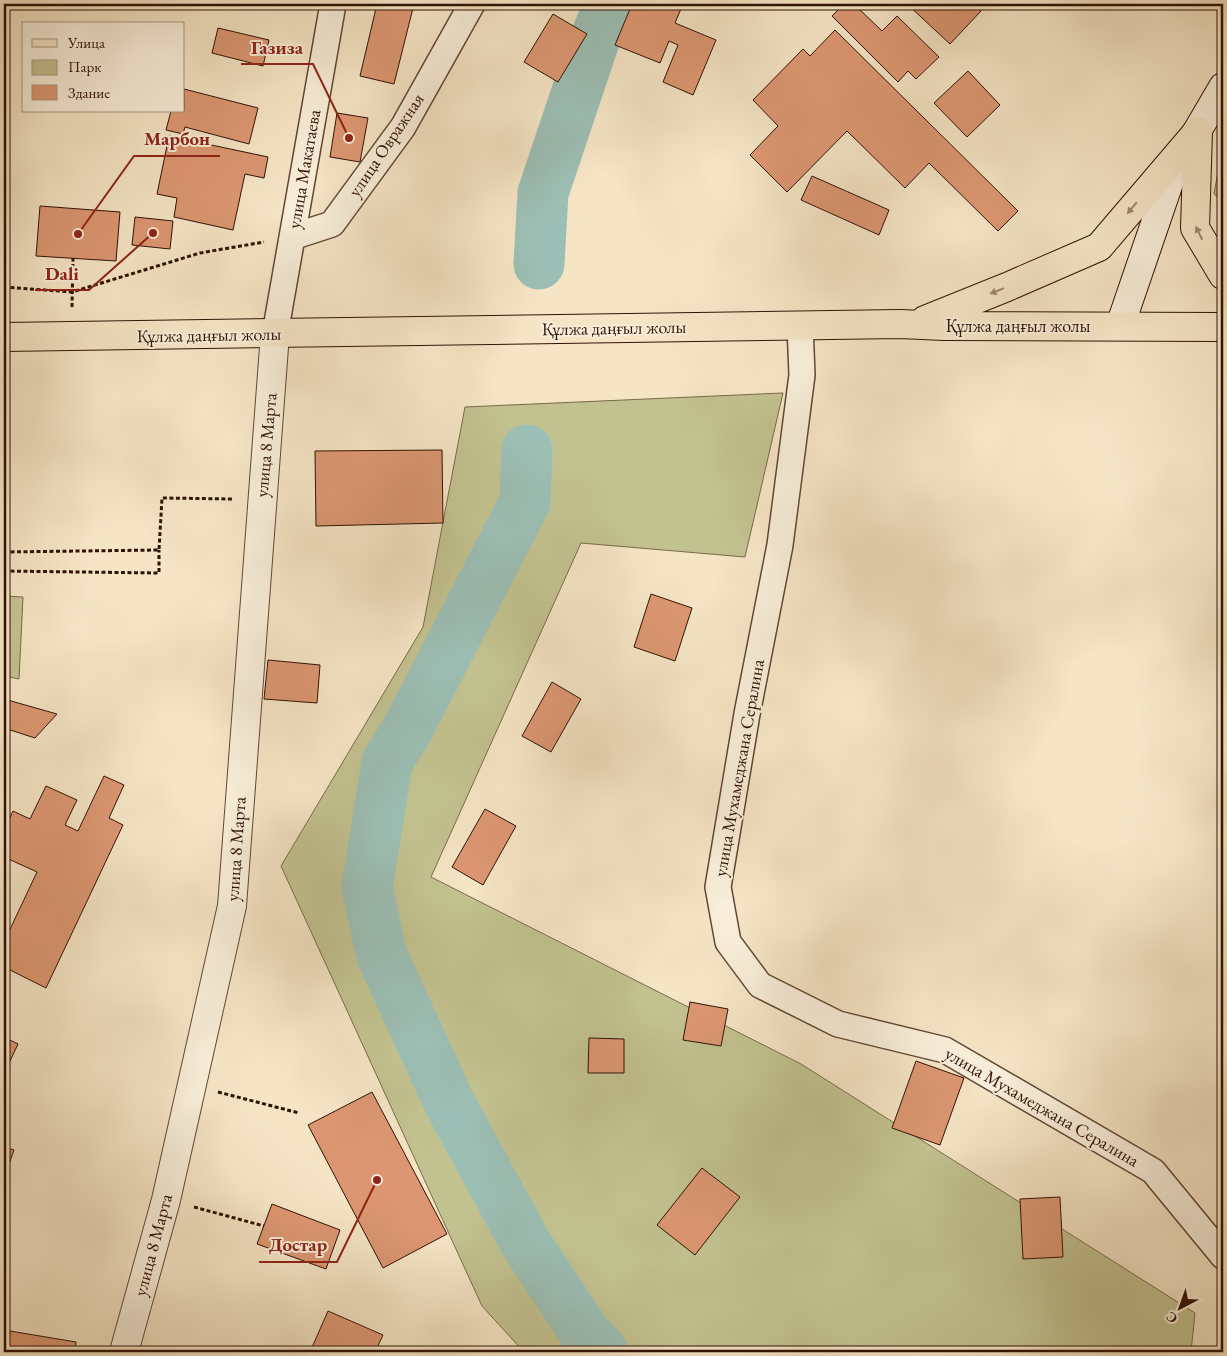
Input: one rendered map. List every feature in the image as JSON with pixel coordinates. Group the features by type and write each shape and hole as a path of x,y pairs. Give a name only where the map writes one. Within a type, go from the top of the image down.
{"main road":[{"path":"1198,131 1195,228 1223,275"},
{"path":"916,324 1098,247 1198,131"},
{"name":"Құлжа даңғыл жолы","path":"4,337 916,324 944,326 1223,327"}],"street":[{"name":"улица Макатаева","path":"275,334 332,4"},
{"name":"улица Овражная","path":"292,236 332,224 402,127 472,4"},
{"path":"1120,326 1172,174 1223,87"},
{"name":"улица Мухамеджана Сералина","path":"800,326 802,375 780,545 747,714 718,887 728,942 760,985 838,1024 945,1050 1153,1171 1223,1256"},
{"name":"улица 8 Марта","path":"124,1352 166,1200 232,906 275,334"}],"path":[{"path":"4,287 72,292 200,253 292,236"},
{"path":"72,336 73,258"},
{"path":"4,571 159,573 162,498 226,500"},
{"path":"4,552 159,550"},
{"path":"192,1085 299,1113"},
{"path":"166,1200 264,1226"}],"green space":[{"path":"1223,149 1223,202 1214,194"},
{"path":"783,393 745,557 581,543 431,877 801,1064 1195,1313 1191,1352 524,1352 482,1306 281,866 423,627 465,407"},
{"path":"4,596 23,597 19,679 4,676"}],"building":[{"path":"377,4 414,4 394,84 360,76"},
{"path":"632,4 683,4 675,23 716,40 693,95 663,82 678,45 669,41 660,63 615,45"},
{"path":"844,4 854,4 882,31 897,16 939,57 916,79 908,71 898,82 832,16"},
{"path":"907,4 973,4 981,11 950,44"},
{"path":"553,14 587,34 558,82 524,62"},
{"path":"218,28 269,40 263,66 212,53"},
{"path":"835,30 1018,211 998,231 929,163 905,188 847,131 787,192 750,155 778,126 753,100 803,49 810,56"},
{"path":"968,71 1000,105 967,137 934,103"},
{"path":"185,89 258,108 249,144 185,127 183,134 166,130 171,112 185,112"},
{"path":"337,113 368,118 360,162 330,157"},
{"path":"169,136 268,157 264,178 245,174 233,230 174,217 177,198 157,194"},
{"path":"812,176 889,210 879,235 801,200"},
{"path":"40,206 120,212 116,261 36,256"},
{"path":"135,217 173,221 170,249 132,245"},
{"path":"442,450 443,523 316,526 315,451"},
{"path":"651,594 692,608 675,661 634,647"},
{"path":"268,660 320,665 317,703 264,699"},
{"path":"552,682 581,699 551,752 522,736"},
{"path":"4,699 57,714 35,738 4,728"},
{"path":"104,776 124,785 109,818 123,825 46,988 4,967 4,942 37,872 4,857 4,830 13,811 30,819 46,786 77,800 65,825 78,831"},
{"path":"485,809 516,826 483,885 452,867"},
{"path":"690,1002 728,1009 721,1046 683,1040"},
{"path":"4,1037 18,1044 4,1074"},
{"path":"589,1038 624,1039 624,1073 588,1073"},
{"path":"916,1061 964,1078 940,1145 892,1128"},
{"path":"372,1092 447,1234 383,1268 308,1125"},
{"path":"4,1147 14,1150 4,1178"},
{"path":"702,1168 740,1197 695,1255 657,1225"},
{"path":"1060,1197 1063,1257 1023,1259 1020,1199"},
{"path":"272,1204 340,1230 326,1269 257,1244"},
{"path":"328,1311 383,1335 375,1352 310,1352"},
{"path":"4,1330 76,1342 75,1352 4,1352"}],"waterway":[{"path":"539,264 543,193 594,41 610,4"},
{"path":"527,450 525,502 406,732 387,762 367,888 382,956 450,1104 525,1242 586,1334 603,1352"}],"place":[{"name":"Газиза","path":"349,138"},
{"name":"Dali","path":"153,233"},
{"name":"Марбон","path":"78,234"},
{"name":"Достар","path":"377,1180"}]}
